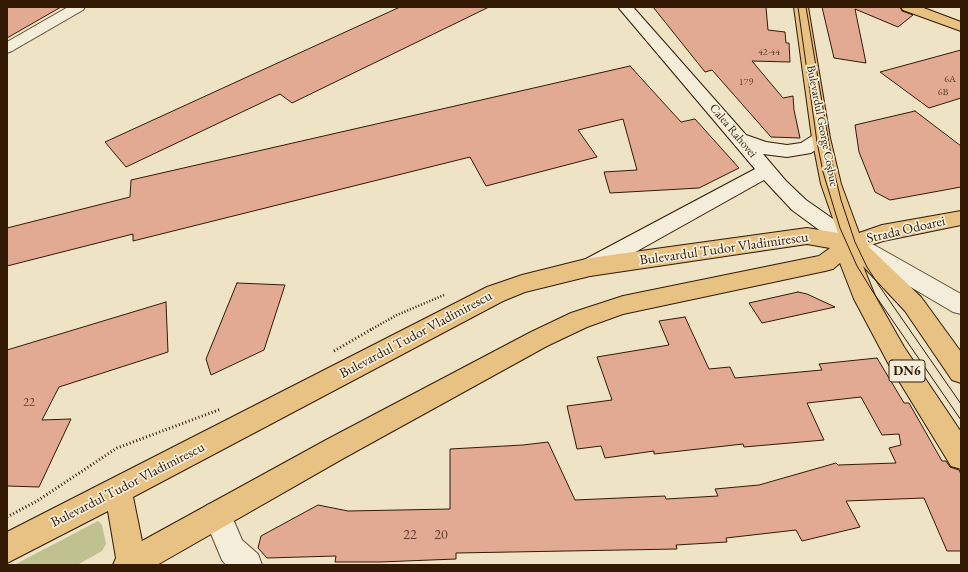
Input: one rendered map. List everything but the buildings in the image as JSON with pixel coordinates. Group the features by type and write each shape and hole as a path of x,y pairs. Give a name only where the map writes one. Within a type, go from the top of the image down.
{"main road":[{"name":"Bulevardul George Coșbuc","path":"801,7 821,138 831,184 852,243"},
{"path":"908,7 961,27"},
{"name":"Strada Odoarei","path":"852,243 882,233 961,218"},
{"name":"Bulevardul Tudor Vladimirescu","path":"7,548 495,294 522,284 590,267 807,236 852,243"},
{"name":"Bulevardul Tudor Vladimirescu","path":"130,564 532,343 579,320 623,305 825,263 852,243"},
{"name":"Calea Rahovei","path":"852,243 894,283 912,304 961,372"},
{"name":"DN6","path":"852,243 851,264 868,304 896,355 961,456"},
{"path":"118,491 130,564"}],"street":[{"path":"7,48 78,7"},
{"name":"Calea Rahovei","path":"625,7 766,171 799,205 852,243"},
{"path":"740,139 763,148 787,151 805,149 821,138"},
{"path":"590,267 766,171"},
{"path":"852,243 961,305"},
{"path":"218,515 232,550 247,565"}],"path":[{"path":"7,517 37,501 118,448"}],"green space":[{"path":"98,521 102,525 106,544 102,551 77,565 14,565"}],"tram line":[{"path":"798,7 817,142 823,172 840,228 857,266 873,292 961,420"},
{"path":"806,7 833,167 841,200 855,242 867,267 880,287 961,404"}]}
